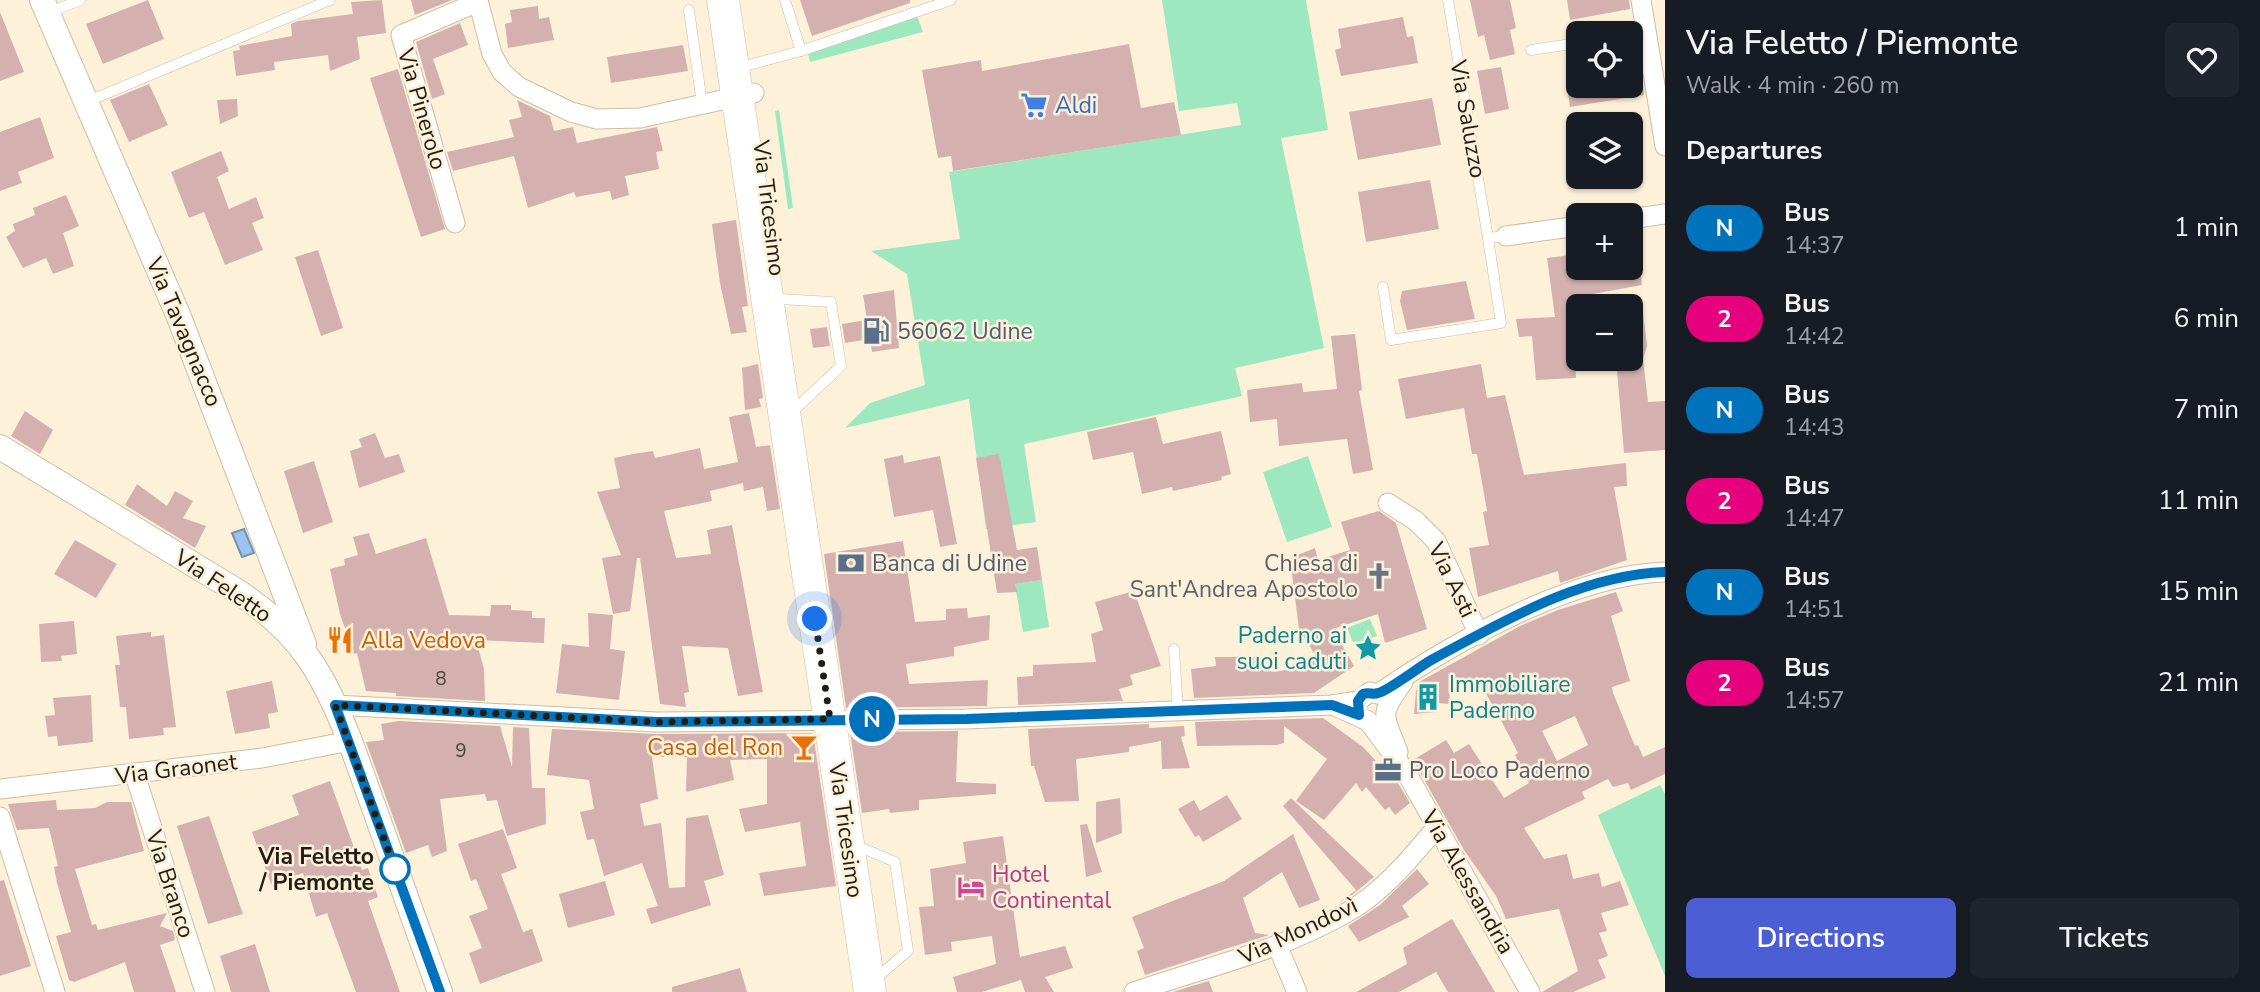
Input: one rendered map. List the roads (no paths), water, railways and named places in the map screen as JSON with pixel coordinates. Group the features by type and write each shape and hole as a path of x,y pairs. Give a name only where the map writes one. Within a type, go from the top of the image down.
{"main road":[{"name":"Via Tricesimo","path":"723,0 743,81"},
{"name":"Via Tricesimo","path":"729,0 743,81 775,308 786,419 869,989"}],"street":[{"path":"1640,21 1641,0"},
{"name":"Via Pinerolo","path":"455,223 401,35 478,1 496,64 509,80 545,101 597,119 620,120 702,104 743,81"},
{"name":"Via Tavagnacco","path":"45,7 179,317 306,651"},
{"path":"1643,51 1665,146"},
{"path":"1643,217 1665,214"},
{"path":"1497,237 1566,228"},
{"name":"Via Feletto","path":"0,447 237,591 271,616 306,651 335,705 350,741 440,992"},
{"name":"Via Asti","path":"1388,503 1416,521 1436,541 1479,635"},
{"path":"237,591 261,584 275,564"},
{"path":"335,705 657,722 966,719 1332,705 1372,708 1411,671 1479,635 1586,587 1617,577 1665,572"},
{"name":"Via Alessandria","path":"1372,708 1436,828 1530,992"},
{"name":"Via Graonet","path":"0,789 262,758 350,741"},
{"name":"Via Branco","path":"135,775 205,992"},
{"path":"0,817 54,992"},
{"name":"Via Mondovì","path":"1134,992 1237,961 1347,913 1375,893 1407,862 1436,828"},
{"path":"1277,945 1297,992"}],"lane":[{"name":"Via Tavagnacco","path":"45,7 80,0"},
{"path":"85,103 330,0"},
{"path":"785,0 801,51"},
{"path":"743,81 801,51 951,0"},
{"name":"Via Saluzzo","path":"1383,287 1391,340 1501,324 1497,237 1448,0"},
{"path":"689,10 702,104"},
{"path":"1531,50 1566,45"},
{"path":"775,308 831,302 841,366 786,419"},
{"path":"1174,649 1178,711"},
{"path":"849,842 895,862 907,938 908,951 869,989"}],"water":[{"path":"244,529 254,553 242,557 232,533"}],"place":[{"name":"Aldi","path":"1034,105"},
{"name":"56062 Udine","path":"876,331"},
{"name":"Banca di Udine","path":"851,563"},
{"name":"Chiesa di Sant'Andrea Apostolo","path":"1379,576"},
{"name":"Alla Vedova","path":"340,640"},
{"name":"Paderno ai suoi caduti","path":"1368,648"},
{"name":"Immobiliare Paderno","path":"1428,697"},
{"name":"Casa del Ron","path":"804,747"},
{"name":"Pro Loco Paderno","path":"1388,770"},
{"name":"Via Feletto / Piemonte","path":"395,869"},
{"name":"Hotel Continental","path":"971,887"}]}
